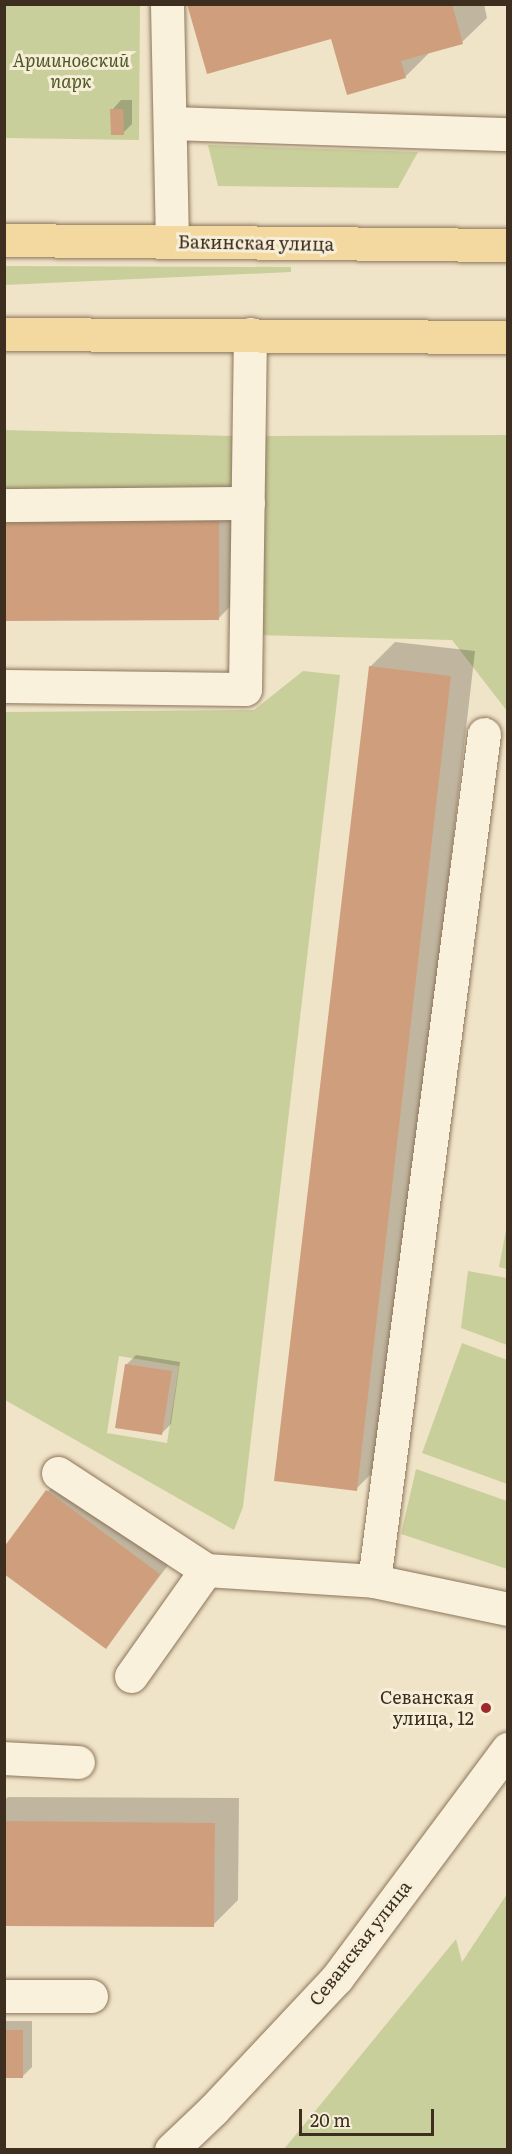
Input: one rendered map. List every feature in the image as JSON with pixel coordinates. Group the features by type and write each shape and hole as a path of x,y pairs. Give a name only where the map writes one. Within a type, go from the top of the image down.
{"main road":[{"name":"Бакинская улица","path":"4,240 507,245"},
{"path":"4,334 507,337"}],"street":[{"path":"167,4 172,123 172,242"},
{"path":"172,123 507,134"},
{"path":"4,686 245,689 250,334"},
{"path":"4,505 248,503"},
{"path":"374,1581 484,734"},
{"path":"58,1473 206,1570 374,1581 507,1609"},
{"path":"131,1676 206,1570"},
{"name":"Севанская улица","path":"171,2150 213,2110 337,1978 507,1749"},
{"path":"4,1758 78,1762"},
{"path":"4,1996 91,1996"}],"green space":[{"name":"Аршиновский парк","path":"4,5 140,5 139,140 5,138"},
{"path":"208,145 418,152 398,188 218,186"},
{"path":"4,266 291,267 291,272 5,285"},
{"path":"5,430 233,436 233,492 5,491"},
{"path":"507,435 507,711 452,640 255,635 258,436"},
{"path":"303,671 340,675 243,1507 234,1530 5,1400 5,712 254,710","holes":["119,1356 179,1366 167,1443 107,1433"]},
{"path":"507,1225 507,1269 499,1267"},
{"path":"468,1271 507,1278 507,1345 461,1328"},
{"path":"462,1343 507,1360 507,1484 422,1453"},
{"path":"416,1469 507,1501 507,1569 401,1534"},
{"path":"507,1894 507,2149 284,2149 456,1939 462,1962"}],"building":[{"path":"187,4 452,4 463,44 401,61 406,78 347,95 331,39 207,74"},
{"path":"110,109 123,109 124,135 111,135"},
{"path":"219,521 219,620 4,621 4,523"},
{"path":"369,666 451,676 357,1491 274,1481"},
{"path":"125,1364 172,1371 162,1435 115,1428"},
{"path":"46,1490 160,1574 106,1649 4,1574 4,1547"},
{"path":"4,1821 215,1823 214,1927 4,1926"},
{"path":"4,2030 23,2030 23,2078 4,2078"}],"place":[{"name":"Севанская улица, 12","path":"486,1708"}]}
